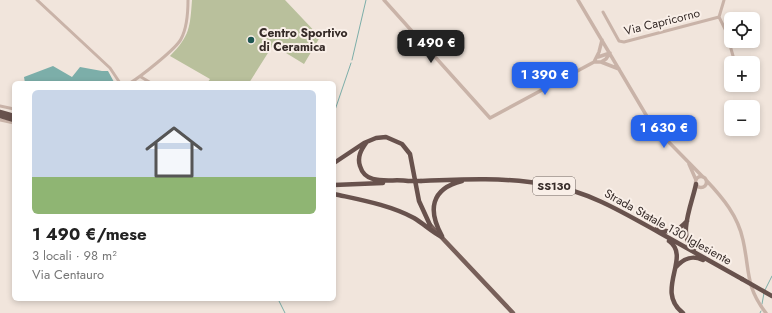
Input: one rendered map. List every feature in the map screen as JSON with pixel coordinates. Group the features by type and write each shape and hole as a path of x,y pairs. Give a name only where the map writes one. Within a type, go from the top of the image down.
{"highway":[{"path":"0,112 12,115"},
{"path":"0,116 12,119"},
{"path":"336,162 376,138 386,137 397,141 406,148 412,161 419,201 430,225"},
{"path":"367,142 361,151 359,161 360,168 366,176 379,180 397,179 408,181"},
{"name":"Strada Statale 130 Iglesiente","path":"336,185 467,179 514,180 550,185 587,195 613,207 772,296"},
{"path":"442,237 436,226 433,215 435,200 438,195 457,180"},
{"path":"700,185 694,196 687,221 685,237 688,244 724,269"},
{"path":"336,194 371,203 404,214 427,226 442,237"},
{"path":"634,218 668,232 678,230 687,221"},
{"path":"634,218 646,228 673,244 677,253 671,294 675,306 683,313"},
{"path":"675,268 682,260 693,257 724,269"}],"main road":[{"path":"430,225 513,313"}],"street":[{"path":"37,0 110,68 119,81"},
{"path":"134,81 141,77 181,40 186,27 188,0"},
{"path":"384,0 490,118 594,62 601,62 619,69"},
{"path":"578,0 652,126 726,202 735,218 743,240 751,287 757,301 766,313"},
{"path":"724,0 719,17 726,31 733,56"},
{"name":"Via Capricorno","path":"603,12 619,41 624,42 719,17"},
{"path":"594,62 602,40"},
{"path":"597,57 610,53"},
{"path":"601,62 606,59 610,53"},
{"path":"141,77 148,81"},
{"path":"0,106 12,109"},
{"path":"0,120 12,123"},
{"path":"687,161 700,185 716,191"},
{"path":"700,185 698,178 703,177"},
{"path":"700,185 707,184 706,180"}],"green space":[{"name":"Centro Sportivo di Ceramica","path":"192,0 285,0 320,37 304,64 273,45 250,81 208,81 210,79 170,56 182,43 188,31"}],"water":[{"path":"53,66 72,77 80,67 108,71 113,81 25,81 24,77"}],"waterway":[{"path":"352,60 366,0"},
{"path":"336,107 351,63"},
{"path":"765,290 772,276"},
{"path":"762,304 764,293"},
{"path":"279,301 285,313"}],"place":[{"name":"Centro Sportivo di Ceramica","path":"251,40"}]}
